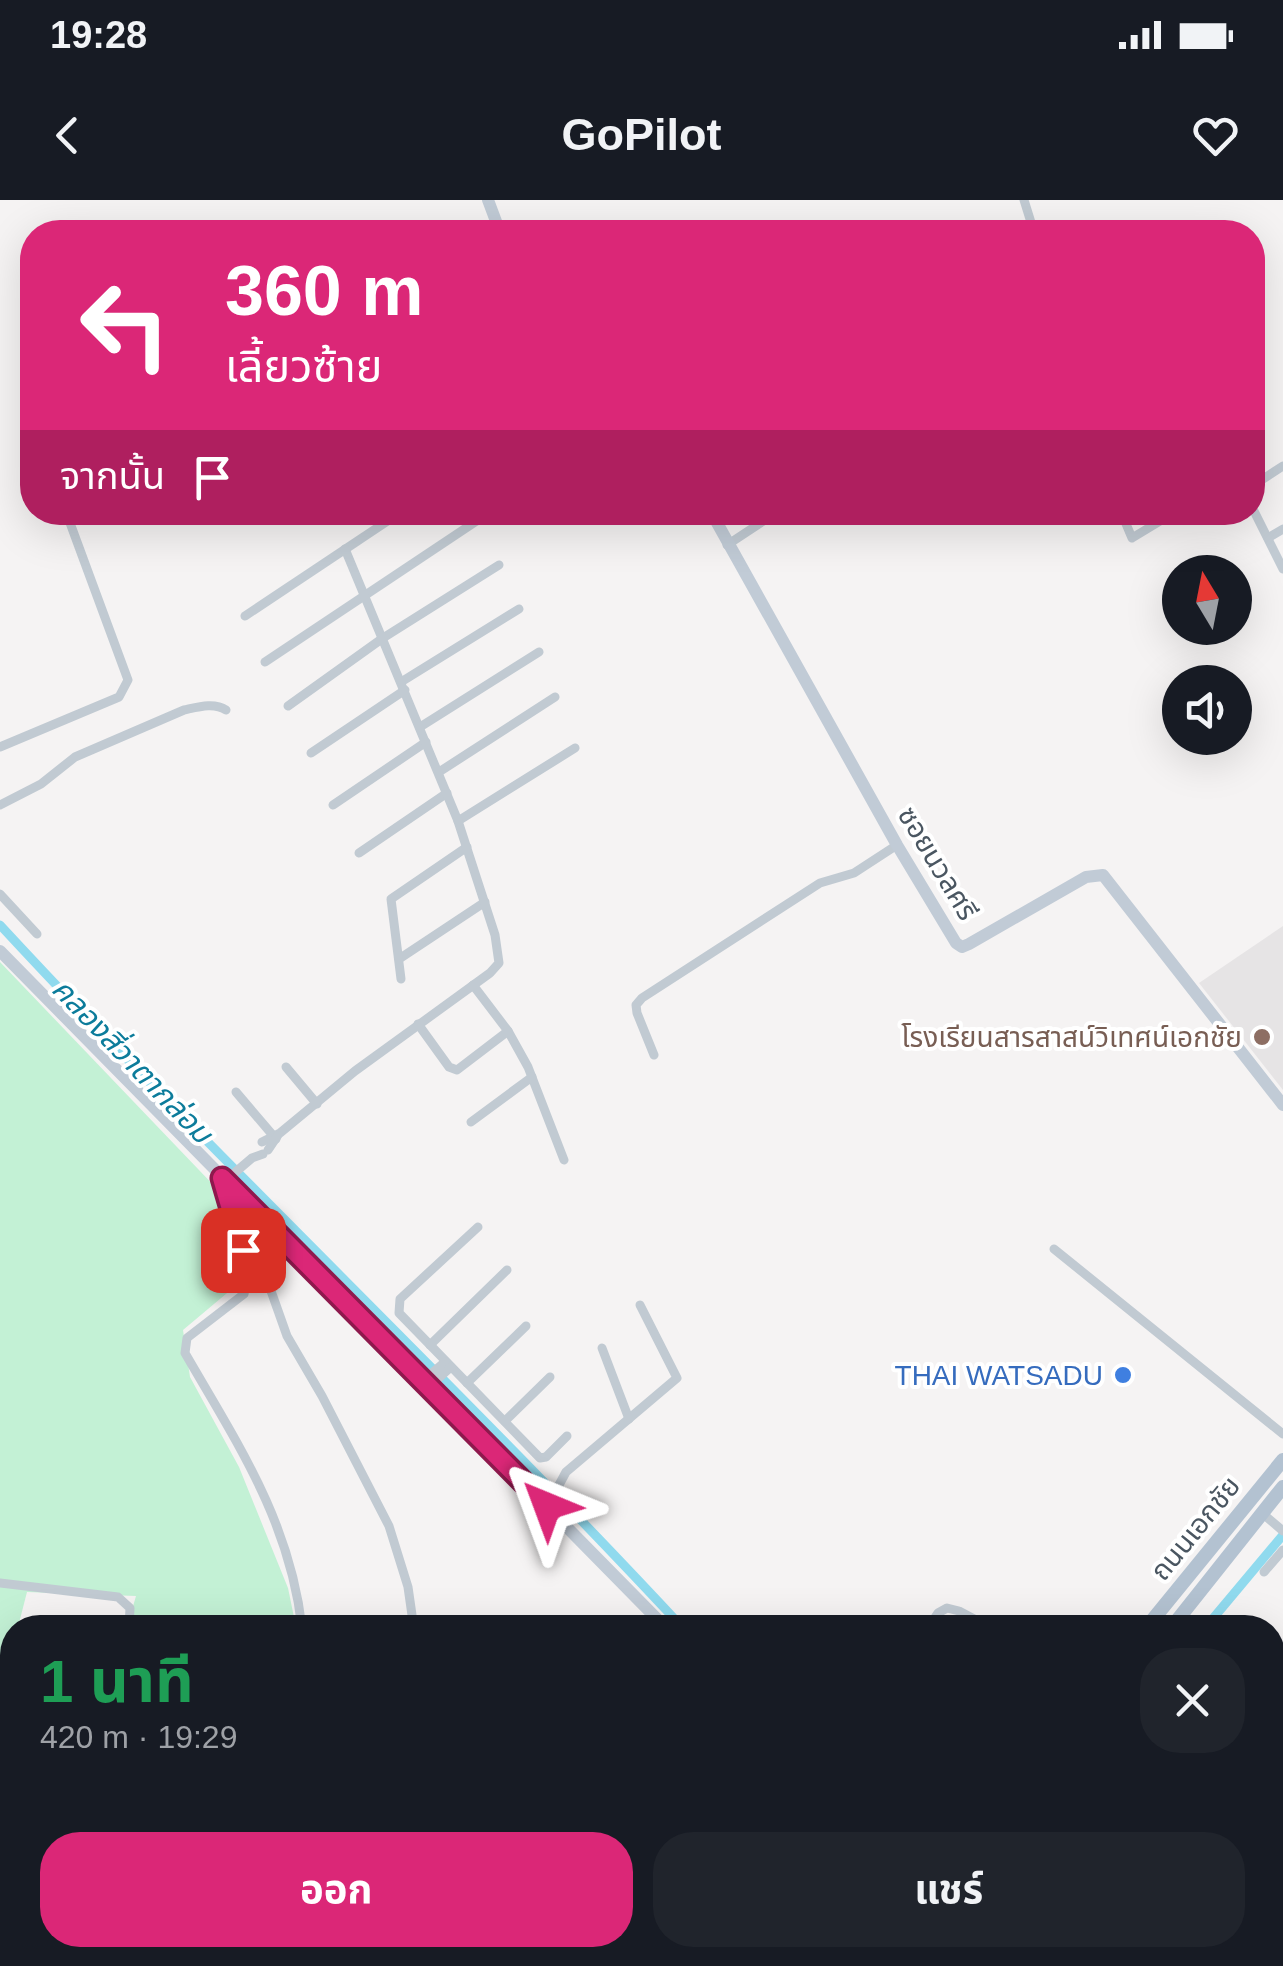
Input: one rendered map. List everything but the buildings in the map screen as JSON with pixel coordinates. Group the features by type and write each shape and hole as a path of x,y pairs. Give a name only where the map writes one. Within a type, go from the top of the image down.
{"main road":[{"name":"ถนนเอกชัย","path":"1156,1615 1283,1460"},
{"name":"ถนนเอกชัย","path":"1181,1615 1283,1487"},
{"path":"1219,1536 1233,1549"}],"street":[{"path":"0,747 119,697 127,685 71,525"},
{"path":"245,616 382,525"},
{"path":"265,662 470,525"},
{"name":"ซอยนวลศรี","path":"717,525 896,845 956,943 962,946 1086,876 1103,874 1283,1105"},
{"path":"727,545 757,525"},
{"path":"1126,525 1132,538 1154,525"},
{"path":"1261,525 1283,569"},
{"path":"1268,538 1283,529"},
{"path":"228,1183 260,1150 354,1070 499,963 495,935 458,821 346,549"},
{"path":"288,706 383,638 499,565"},
{"path":"311,753 518,609"},
{"path":"420,727 539,652"},
{"path":"439,772 555,698"},
{"path":"0,804 41,784 75,757 184,710 201,706 226,710"},
{"path":"333,804 426,742"},
{"path":"458,821 576,748"},
{"path":"360,853 447,792"},
{"path":"654,1055 636,1012 642,998 820,883 854,873 896,845"},
{"path":"401,978 391,900 467,847"},
{"path":"0,894 37,934"},
{"path":"399,959 485,902"},
{"path":"0,951 430,1381 654,1615"},
{"path":"473,985 508,1031 532,1076 564,1160"},
{"path":"418,1024 449,1067 456,1070 508,1031"},
{"path":"286,1067 317,1104"},
{"path":"471,1122 532,1076"},
{"path":"236,1092 276,1136"},
{"path":"228,1183 286,1336 389,1526 404,1571 412,1615"},
{"path":"228,1183 249,1270 248,1285 244,1294 188,1338 185,1353 272,1507 299,1615"},
{"path":"478,1227 400,1299 399,1314 430,1345 445,1367 467,1383 540,1458 546,1457 567,1436"},
{"path":"1054,1249 1283,1434"},
{"path":"430,1345 507,1270"},
{"path":"544,1498 566,1472 676,1378 640,1305"},
{"path":"467,1383 526,1326"},
{"path":"602,1348 630,1420"},
{"path":"430,1381 445,1367"},
{"path":"505,1421 550,1377"},
{"path":"1262,1513 1280,1528"},
{"path":"1264,1572 1283,1550"},
{"path":"0,1583 118,1597 130,1608 130,1615"},
{"path":"937,1615 947,1608 962,1615"}],"shaded area":[{"name":"โรงเรียนสารสาสน์วิเทศน์เอกชัย","path":"1283,926 1283,1090 1199,983"}],"green space":[{"path":"0,962 221,1193 240,1267 239,1283 183,1330 190,1377 239,1467 288,1588 294,1615 130,1615 136,1596 27,1592 21,1615 0,1615"}],"waterway":[{"name":"คลองสี่วาตากล่อม","path":"0,925 671,1615"},
{"path":"1216,1615 1283,1535"}],"place":[{"name":"โรงเรียนสารสาสน์วิเทศน์เอกชัย","path":"1262,1037"},
{"name":"THAI WATSADU","path":"1123,1375"}],"route":[{"path":"243,1250 222,1178 547,1506"}]}
